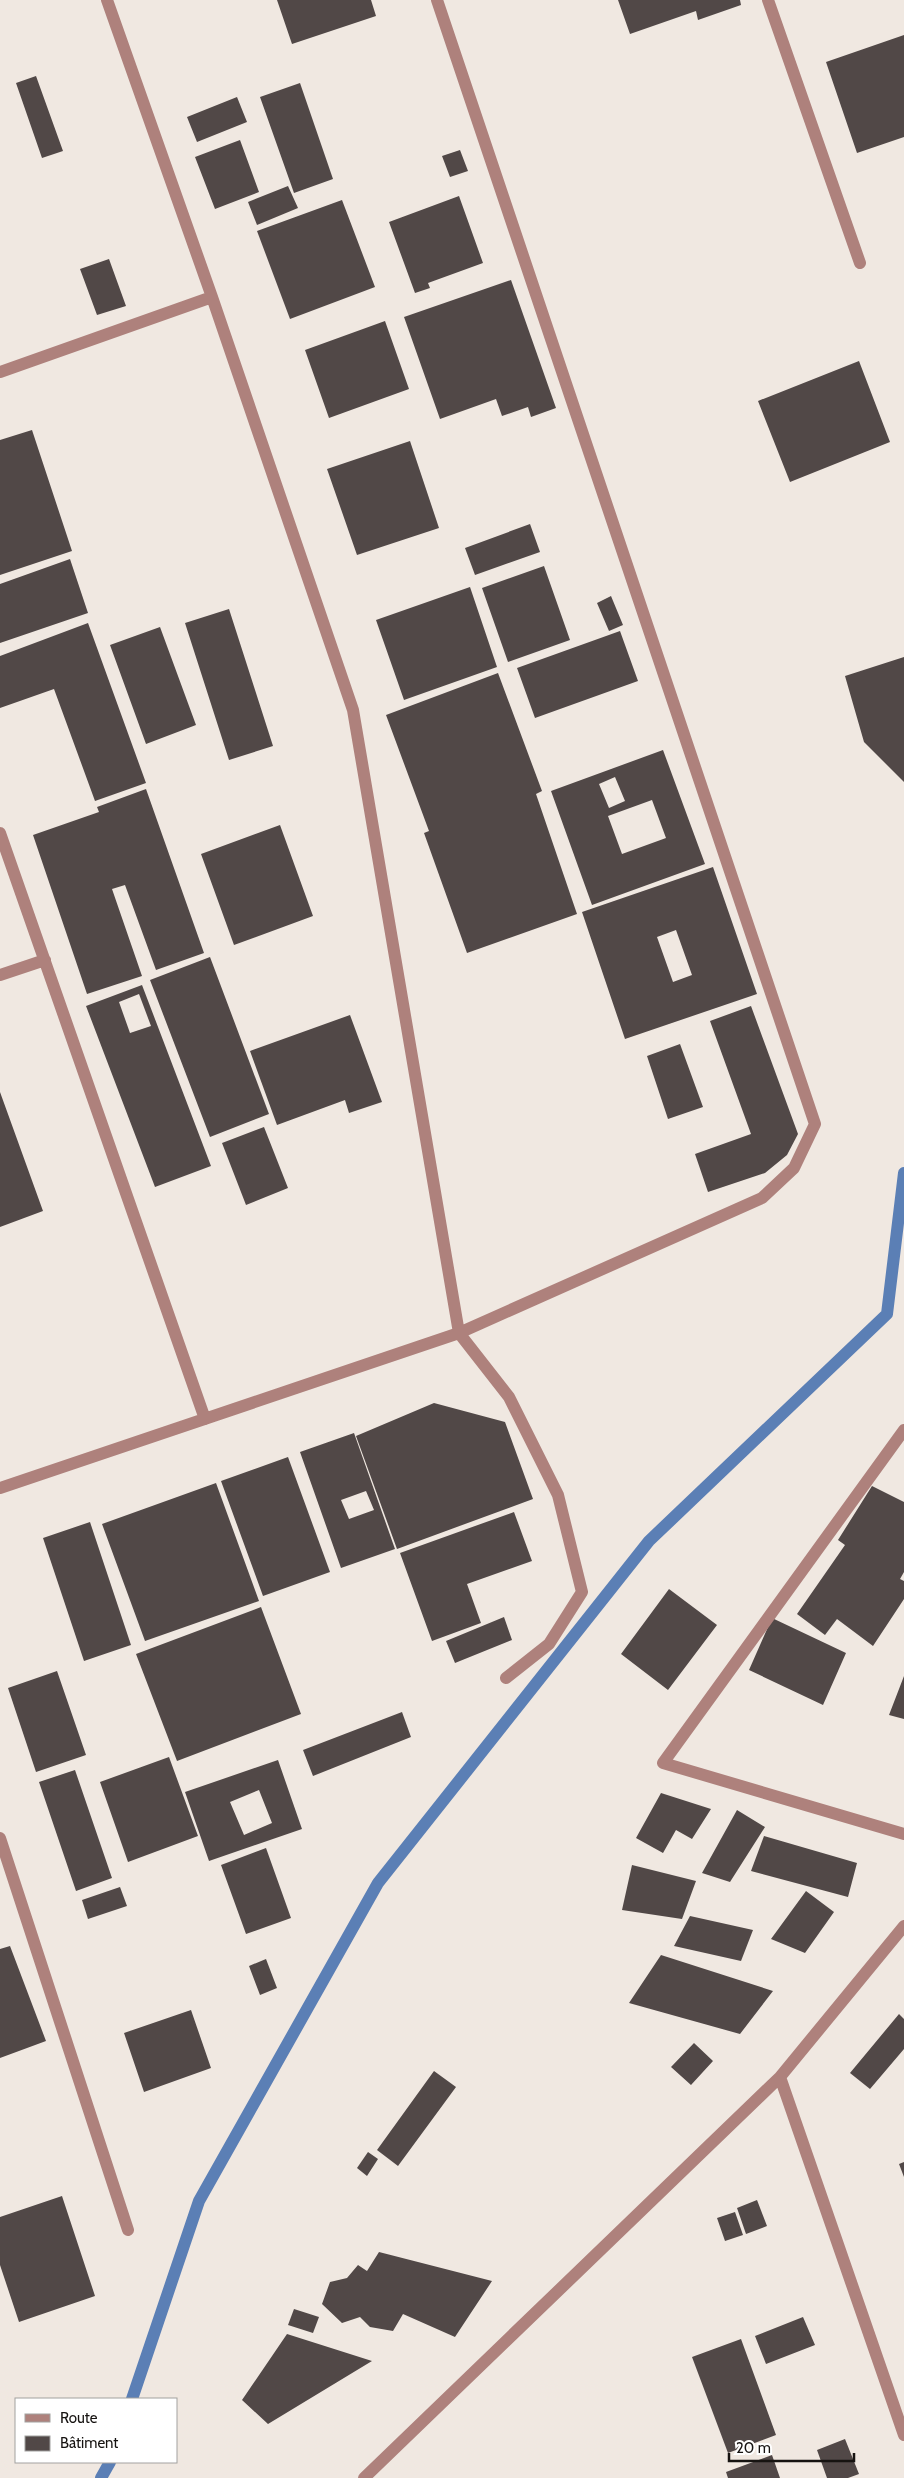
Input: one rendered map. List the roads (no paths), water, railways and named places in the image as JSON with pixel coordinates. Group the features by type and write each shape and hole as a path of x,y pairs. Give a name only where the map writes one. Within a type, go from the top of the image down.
{"street":[{"path":"107,0 212,297 353,710 459,1333 509,1397 558,1495 582,1592 549,1644 506,1678"},
{"path":"0,1488 459,1333 762,1198 794,1168 815,1124 437,0"},
{"path":"768,0 860,264"},
{"path":"0,372 212,297"},
{"path":"0,833 205,1419"},
{"path":"0,975 45,960"},
{"path":"904,1430 663,1763 904,1834"},
{"path":"0,1838 128,2230"},
{"path":"364,2478 780,2077 904,1926"},
{"path":"780,2077 904,2435"}],"waterway":[{"path":"132,2398 199,2201 378,1883 649,1541 887,1314 904,1173"},
{"path":"101,2478 109,2463"}]}
